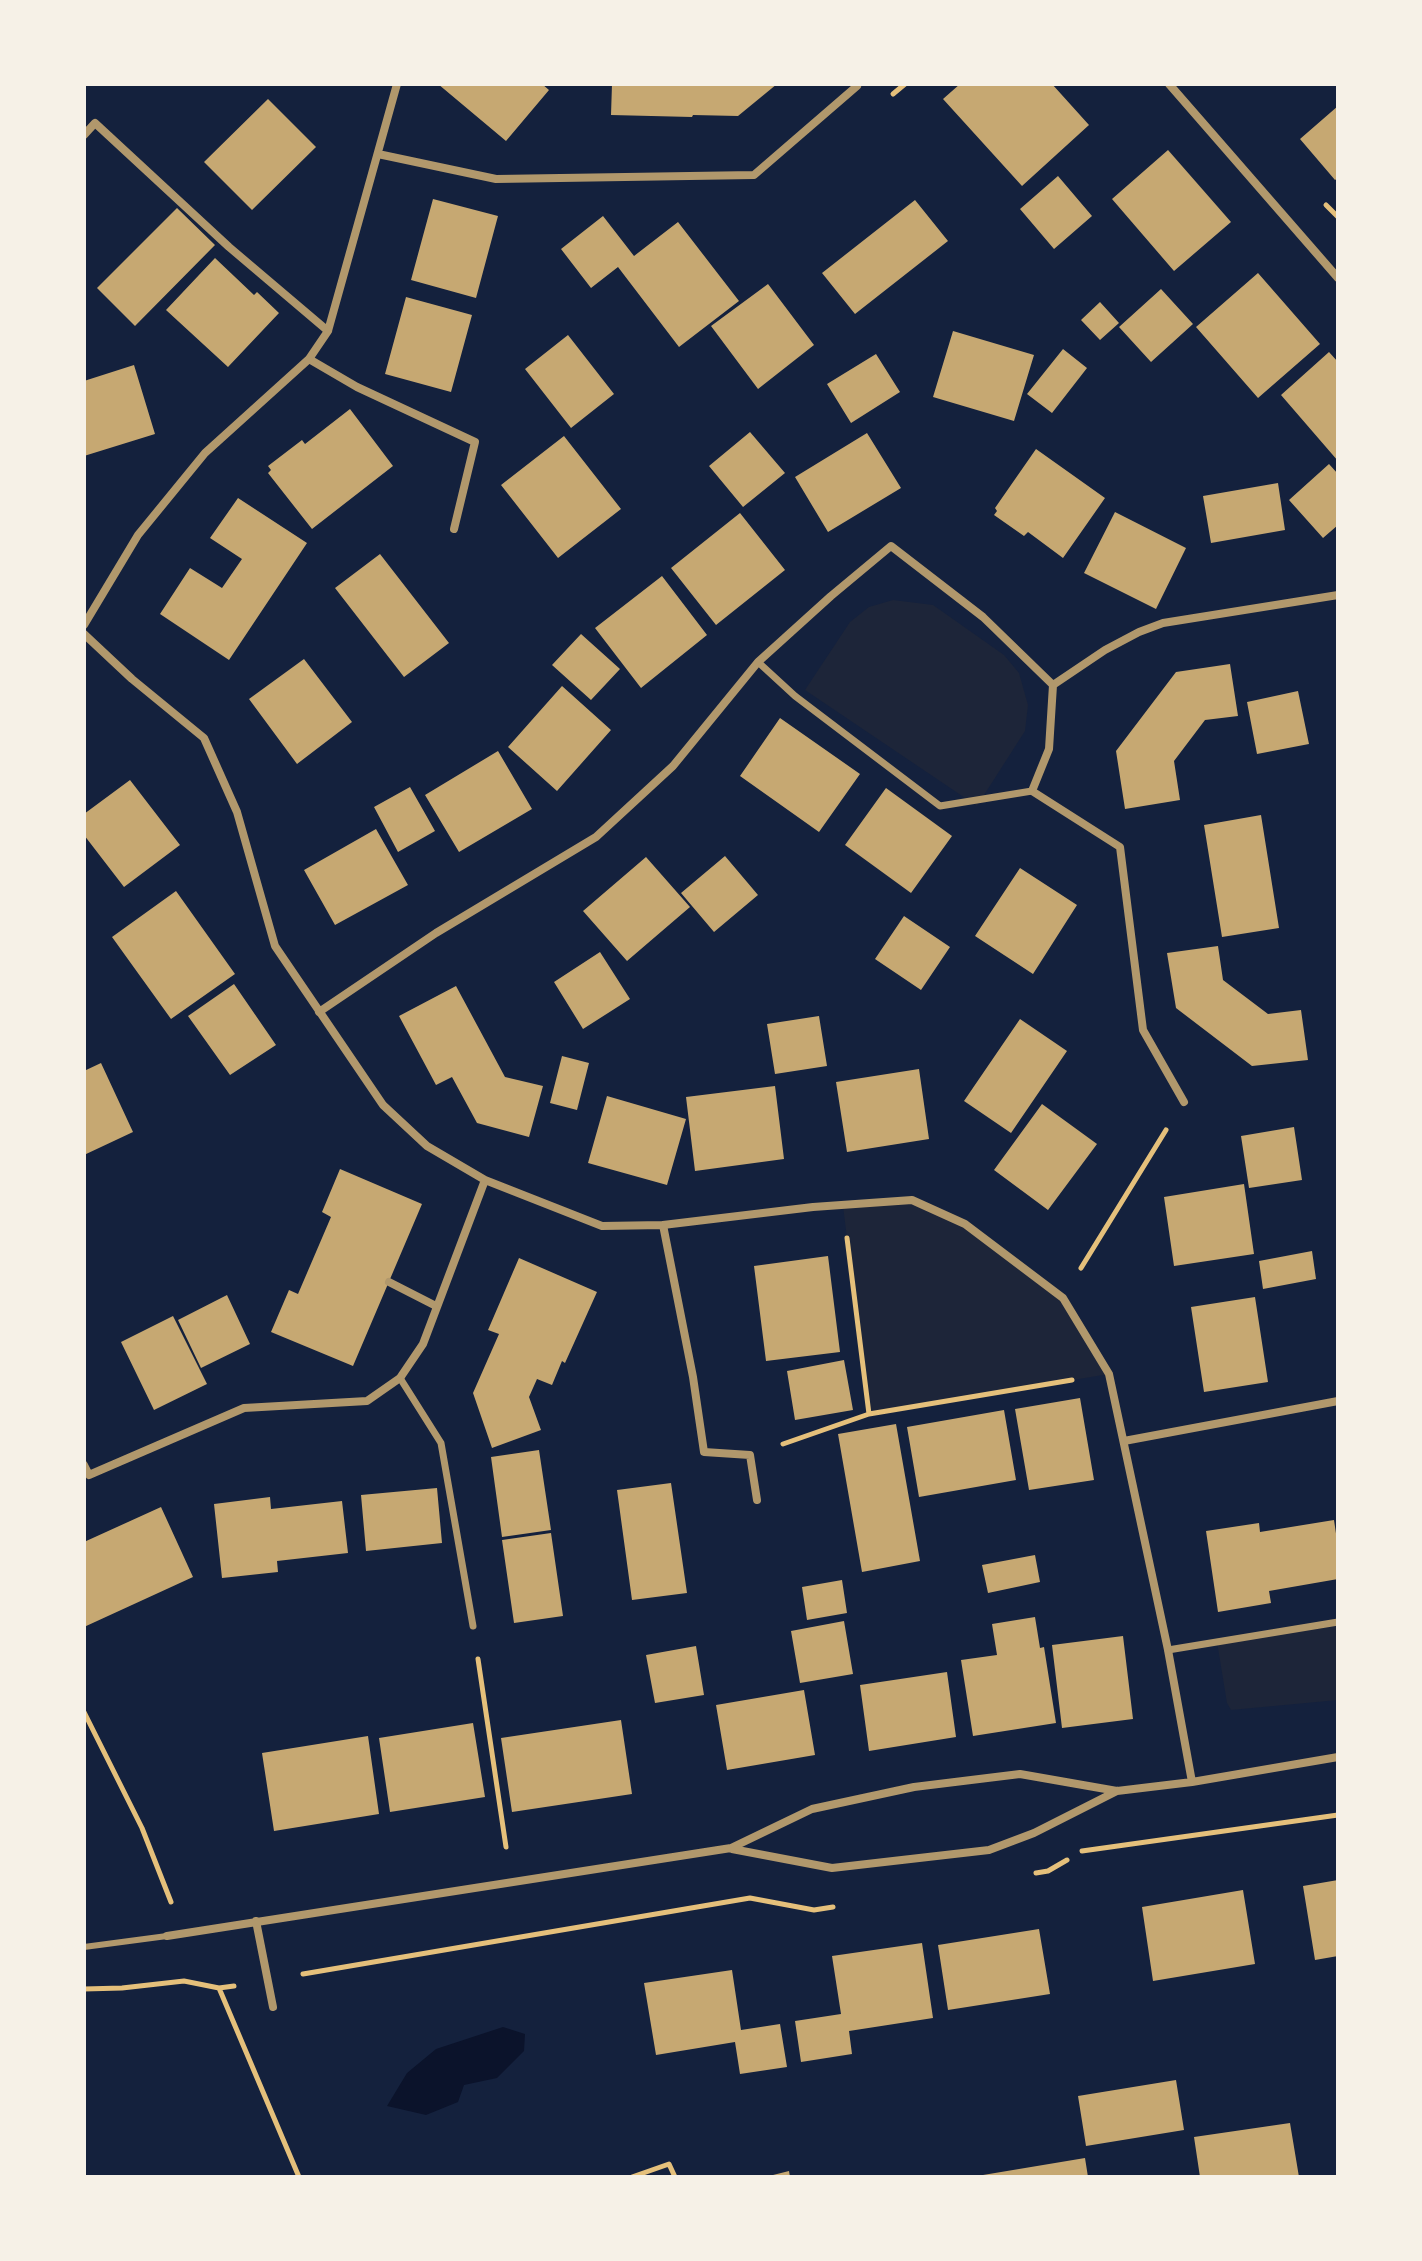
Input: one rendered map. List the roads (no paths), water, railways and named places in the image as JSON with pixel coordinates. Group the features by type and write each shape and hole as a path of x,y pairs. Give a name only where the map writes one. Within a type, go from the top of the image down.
{"street":[{"path":"84,625 138,535 205,453 309,359 328,331 397,84"},
{"path":"1169,84 1336,272"},
{"path":"378,154 496,179 754,175 857,86"},
{"path":"84,135 95,123 229,247 328,331"},
{"path":"309,359 357,387 475,442 454,529"},
{"path":"319,1012 436,933 596,837 673,766 758,662 891,546 983,617 1053,685 1049,749 1032,791"},
{"path":"1053,685 1105,650 1163,623 1338,595"},
{"path":"84,634 132,679 204,738 237,812 275,946 383,1105 427,1146 485,1180 602,1226 663,1225 912,1200 965,1224 1063,1298 1109,1374 1168,1650 1192,1782"},
{"path":"758,662 795,696 940,806 1032,791 1120,847 1143,1030 1184,1102"},
{"path":"84,1465 89,1475 244,1408 367,1401 400,1378 423,1344 485,1180"},
{"path":"663,1225 693,1377 704,1452 750,1455 757,1500"},
{"path":"389,1282 436,1306"},
{"path":"400,1378 441,1443 473,1626"},
{"path":"1124,1441 1338,1401"},
{"path":"1168,1650 1338,1622"},
{"path":"167,1936 731,1848 812,1809 914,1787 1020,1774 1117,1791 1192,1782 1338,1757"},
{"path":"731,1848 832,1868 989,1850 1034,1833 1117,1791"},
{"path":"256,1921 273,2007"}],"lane":[{"path":"84,1947 167,1936"}]}
